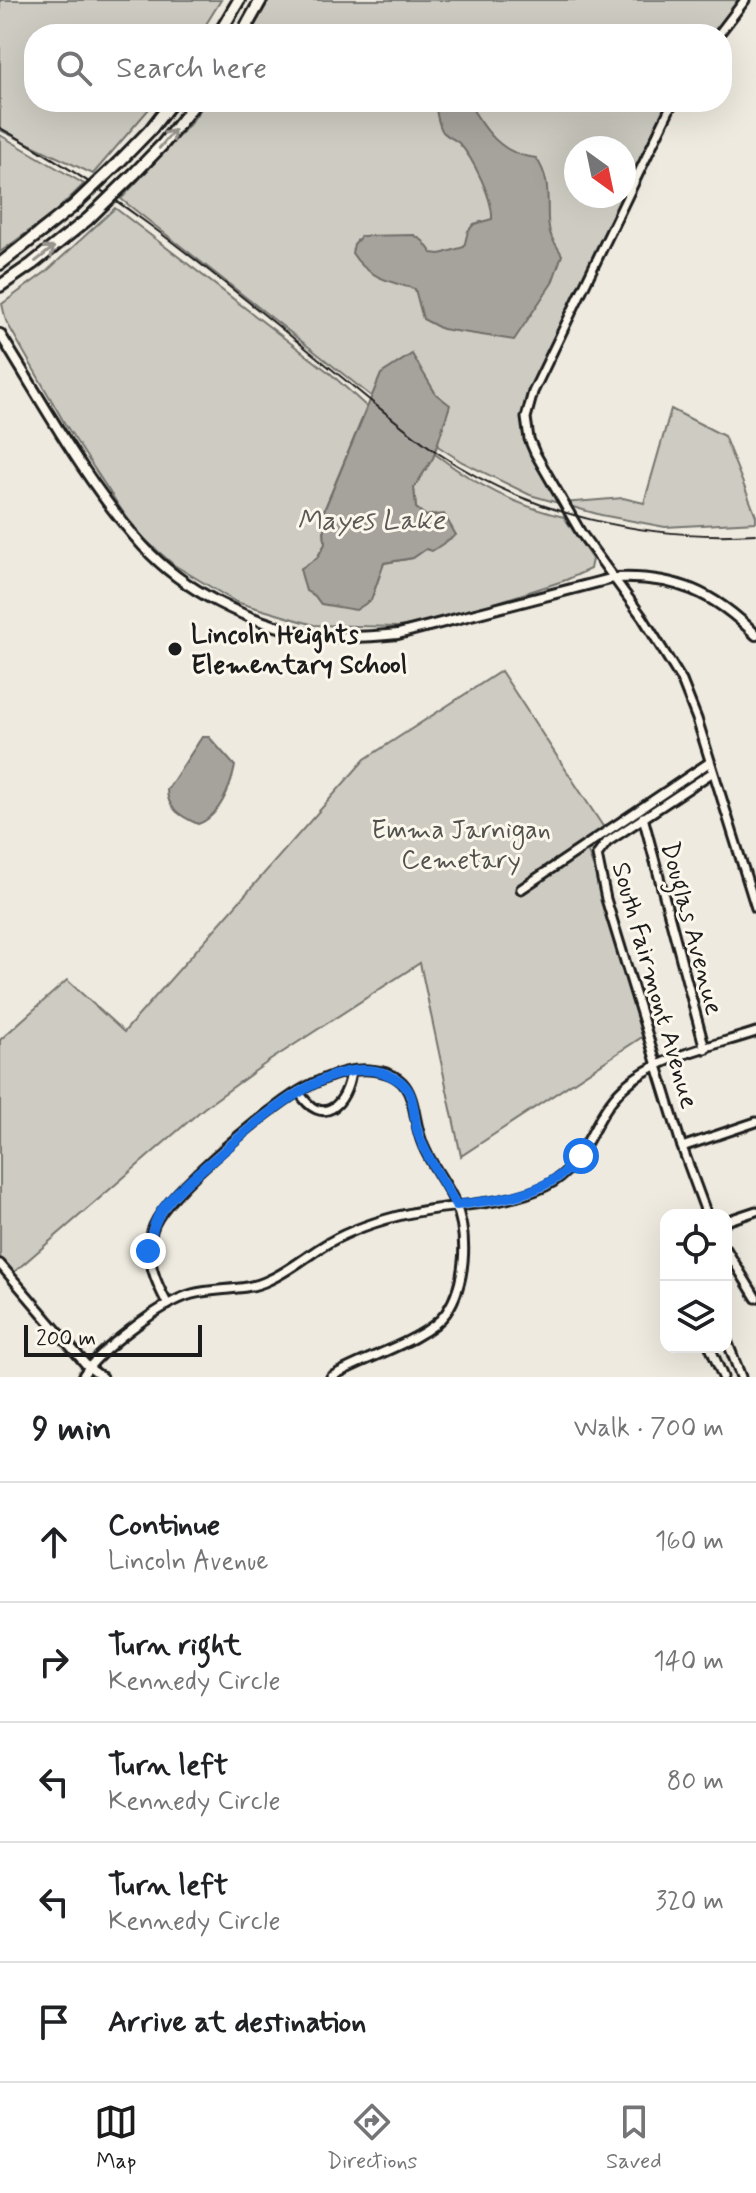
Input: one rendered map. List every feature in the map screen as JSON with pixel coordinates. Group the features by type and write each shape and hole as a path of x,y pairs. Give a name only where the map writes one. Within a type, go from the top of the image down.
{"highway":[{"path":"225,24 239,0"},
{"path":"248,24 261,0"},
{"path":"0,264 72,207 118,163 163,112"},
{"path":"0,286 88,219 163,144 188,112"}],"main road":[{"path":"0,334 103,498 145,548 188,585 238,611 277,626 310,634 370,637 412,630 614,578 643,576 694,589 732,612 756,635"}],"street":[{"path":"727,24 745,0"},
{"path":"668,112 533,392 526,418 529,439 542,468 581,533 643,618 682,681 756,908"},
{"path":"521,889 710,762"},
{"name":"South Fairmont Avenue","path":"705,1209 682,1147 606,899 597,855 607,842 713,772"},
{"name":"Douglas Avenue","path":"643,817 705,1049"},
{"path":"82,1377 88,1367 121,1337 168,1305 191,1294 249,1287 268,1281 323,1246 371,1224 400,1215 527,1194 547,1185 569,1171 581,1156 606,1107 623,1088 658,1065 756,1032"},
{"path":"168,1305 155,1281 148,1251 153,1228 164,1207 225,1149 285,1100 351,1071 369,1070 386,1074 400,1081 411,1094 424,1148 456,1205 462,1233 461,1283 445,1315 426,1332 331,1377"},
{"path":"299,1092 308,1106 324,1111 334,1107 350,1084 351,1071"},
{"path":"682,1147 756,1122"},
{"path":"732,1219 756,1211"},
{"path":"732,1259 756,1298"},
{"path":"0,1264 88,1367 102,1377"},
{"path":"713,1353 723,1377"},
{"path":"732,1353 741,1377"}],"green space":[{"path":"0,0 221,0 206,24 24,24 24,112 146,112 93,174 0,130"},
{"path":"267,0 745,0 727,24 254,24"},
{"path":"199,112 668,112 636,180 636,136 564,136 564,208 623,208 527,410 529,439 563,503 623,498 644,503 671,409 724,436 756,522 665,527 601,515 530,495 462,462 418,433 121,199"},
{"path":"0,135 84,184 54,213 0,252"},
{"path":"115,208 331,374 367,407 323,513 325,544 317,558 315,596 321,604 371,600 384,563 413,558 426,549 435,514 426,516 416,508 414,488 435,454 496,493 564,517 592,559 590,569 566,580 442,620 398,627 314,625 236,602 174,565 136,532 65,424 6,321 2,304 47,271"},
{"name":"Emma Jarnigan Cemetary","path":"501,671 606,831 585,845 606,899 648,1033 461,1156 420,963 269,1061 204,1108 13,1273 0,1257 0,1040 67,980 124,1032 365,759"}],"water":[{"path":"437,112 474,112 504,146 513,152 536,158 546,179 549,229 562,255 552,283 514,340 442,329 423,319 415,289 372,273 352,253 354,244 361,236 414,235 432,253 440,254 464,247 468,231 474,224 492,219 489,201 476,168 459,143 443,132"},
{"name":"Mayes Lake","path":"412,354 436,394 450,405 433,458 414,488 416,508 426,516 444,514 456,535 432,551 426,549 413,558 384,563 371,600 356,610 321,604 306,591 300,569 317,558 325,544 323,513 381,374"},
{"path":"202,737 209,737 235,766 218,808 198,824 173,807 167,790"}],"railway":[{"path":"0,128 43,152 126,208 409,431 473,475 550,508 631,528 673,533 756,534"}],"place":[{"name":"Lincoln Heights Elementary School","path":"175,649"}],"route":[{"path":"148,1251 153,1228 164,1207 225,1149 285,1100 321,1081 351,1071 369,1070 386,1074 400,1081 411,1094 424,1148 456,1205 527,1194 569,1171 581,1156"}]}
